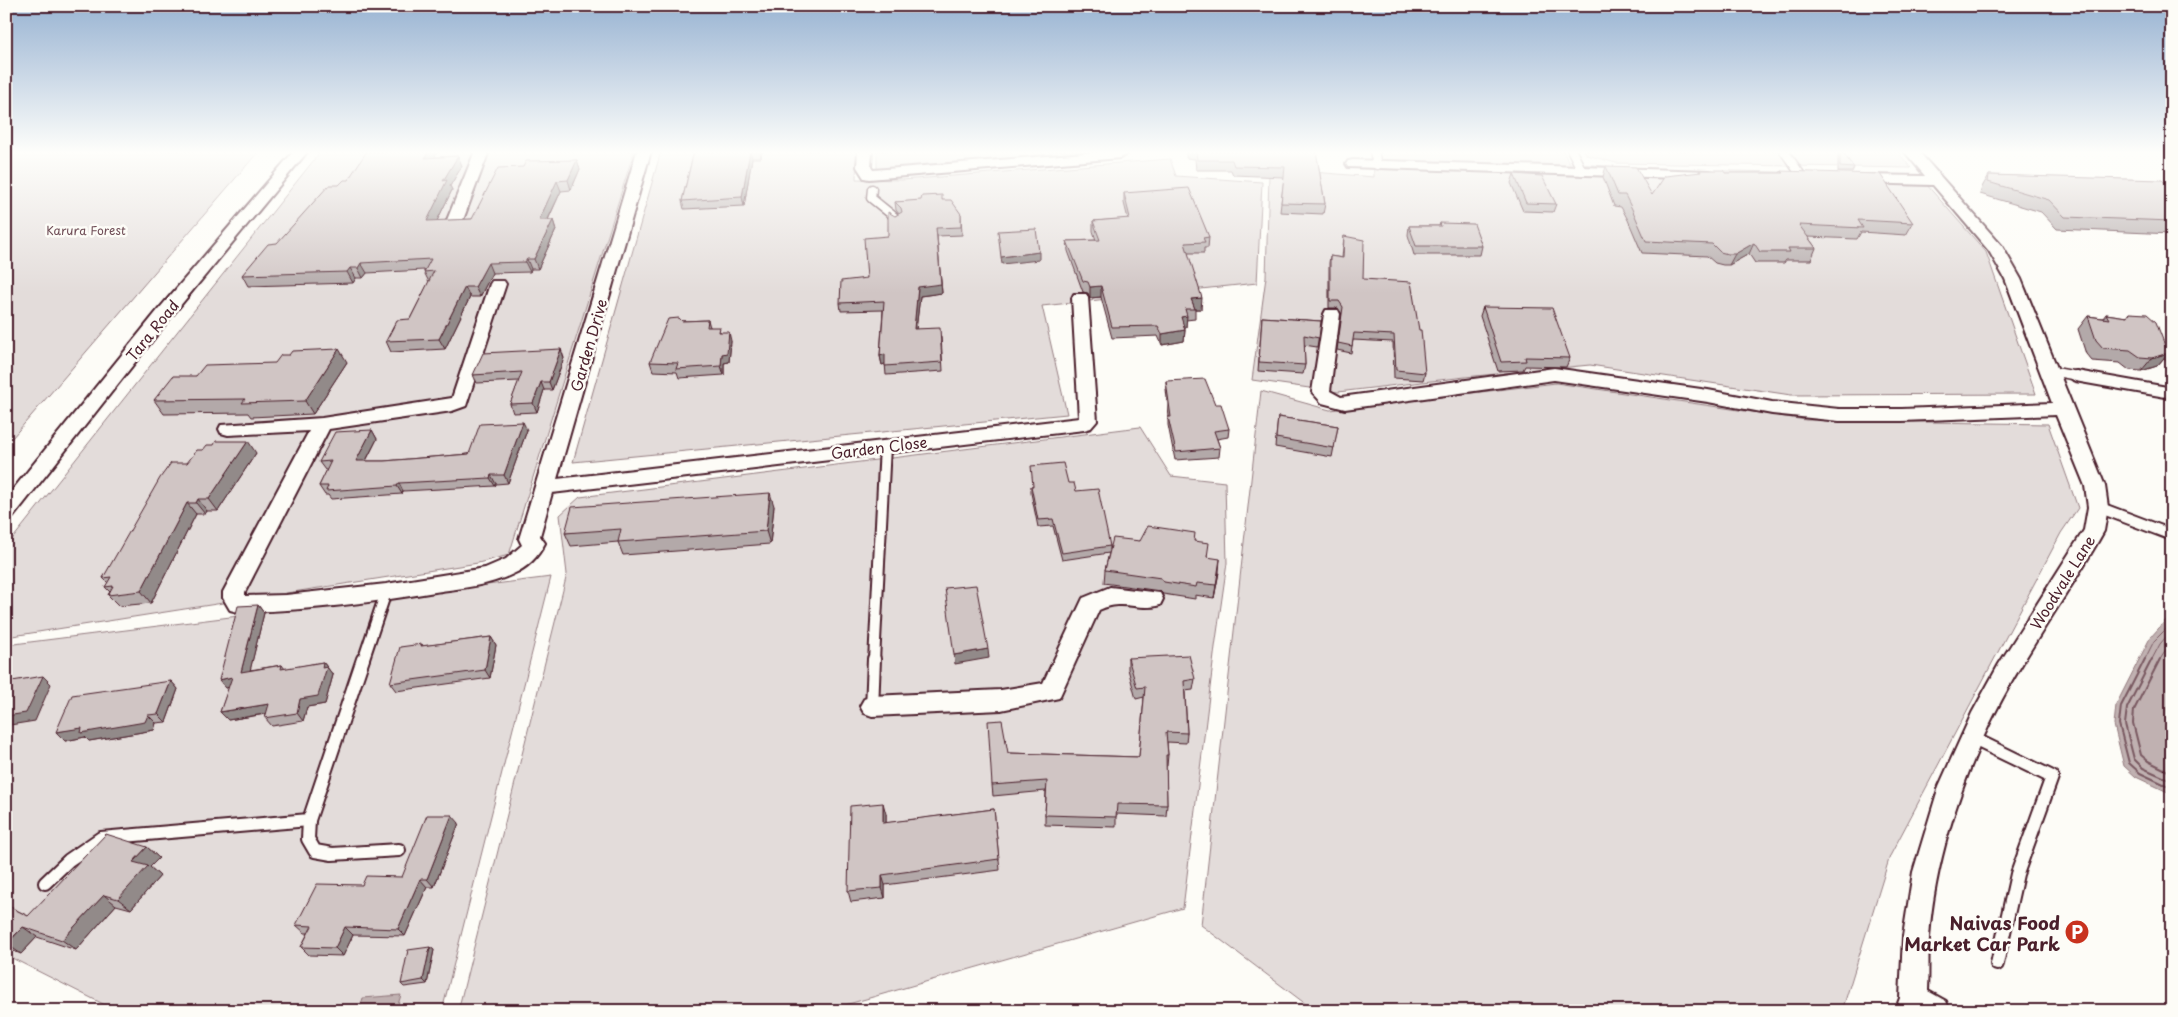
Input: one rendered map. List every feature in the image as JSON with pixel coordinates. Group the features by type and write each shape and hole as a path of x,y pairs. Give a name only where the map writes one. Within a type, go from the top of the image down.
{"street":[{"name":"Tara Road","path":"6,512 164,314 261,198"},
{"path":"455,220 463,198"},
{"name":"Garden Drive","path":"386,592 498,573 512,567 527,554 535,542 529,539 546,487 630,198"},
{"name":"Woodvale Lane","path":"1920,1006 1916,936 1926,872 1952,786 1972,738 2006,671 2094,531 2098,507 2095,486 2062,409 2050,371 2014,279 1996,249 1951,198"},
{"path":"228,429 322,424 452,405 460,402 498,284"},
{"name":"Garden Close","path":"546,487 885,446 1081,425 1088,421 1080,298"},
{"path":"1332,314 1321,392 1324,397 1333,402 1345,403 1554,374 1708,396 1772,408 1840,415 1902,415 2062,409"},
{"path":"322,424 234,592 234,598 238,604 257,605 386,592"},
{"path":"872,711 1001,700 1051,691 1091,604 1110,595 1152,599"}],"lane":[{"path":"872,198 897,220"},
{"path":"2050,371 2172,393"},
{"path":"872,711 885,446"},
{"path":"2098,507 2172,535"},
{"path":"386,592 309,820 308,839 315,851 332,854 399,850"},
{"path":"1972,738 2052,777 2017,874 1997,964"},
{"path":"45,883 76,855 101,838 309,820"}],"green space":[{"name":"Karura Forest","path":"6,198 218,198 6,445"},
{"path":"283,198 619,198 509,555 478,563 6,637 6,547"},
{"path":"648,198 1261,198 1257,283 1042,306 1067,414 573,462"},
{"path":"1268,198 1939,198 1986,252 2036,394 1791,395 1590,365 1338,392 1252,380 1266,277"},
{"path":"1556,383 1806,420 2048,424 2078,508 2061,533 1890,856 1842,1011 1315,1011 1201,925 1261,391 1330,410"},
{"path":"1140,427 1171,476 1225,482 1227,563 1183,908 824,1011 458,1011 567,574 560,515 580,497"},
{"path":"551,577 442,1011 117,1011 6,955 6,645"}],"water":[{"path":"2172,617 2172,794 2136,777 2124,766 2114,725 2116,705 2150,638 2167,619"},
{"path":"401,995 396,1011 359,1011 363,998"}],"building":[{"path":"317,198 438,198 427,221 472,219 482,198 549,198 539,220 553,220 534,259 527,259 525,262 488,263 475,287 465,287 439,339 386,341 397,320 410,319 434,271 424,272 431,259 361,263 358,268 350,268 347,272 242,275 268,244 277,243"},
{"path":"683,198 720,198 682,201"},
{"path":"921,198 942,198 942,200 951,200 961,214 961,227 936,228 941,284 918,287 914,329 940,328 942,362 885,366 885,354 880,356 884,301 840,303 841,281 867,278 864,238 888,236 888,212 895,216 902,212 895,202"},
{"path":"1125,198 1193,198 1209,237 1203,238 1205,242 1185,243 1202,298 1191,299 1195,309 1185,309 1187,316 1181,317 1185,330 1162,334 1158,326 1112,327 1101,286 1090,287 1088,282 1083,281 1067,241 1100,240 1093,221 1130,218"},
{"path":"1282,198 1324,198 1325,204 1281,203"},
{"path":"1524,198 1553,198 1556,204 1526,203"},
{"path":"1627,198 1896,198 1913,223 1858,220 1863,228 1799,225 1816,248 1788,248 1790,252 1760,252 1754,243 1735,254 1728,254 1720,252 1712,244 1646,241"},
{"path":"2044,198 2172,198 2172,221 2065,217 2049,200"},
{"path":"1440,223 1474,224 1482,246 1416,246 1409,226 1441,226"},
{"path":"1036,229 1039,252 1001,257 998,231"},
{"path":"1344,236 1364,240 1363,279 1411,282 1419,330 1421,330 1425,373 1396,370 1394,335 1354,333 1352,346 1338,343 1343,307 1339,301 1330,301 1330,256 1343,258"},
{"path":"1483,307 1552,308 1570,358 1525,357 1526,361 1501,362"},
{"path":"2129,313 2147,314 2156,322 2168,353 2152,358 2140,357 2130,350 2103,348 2096,340 2088,316 2109,319 2106,314 2127,317"},
{"path":"1262,317 1321,321 1319,338 1304,335 1305,365 1259,362"},
{"path":"679,318 682,321 708,320 707,327 720,327 719,332 729,332 727,353 722,354 721,366 676,369 678,363 650,362 668,319"},
{"path":"339,349 305,401 242,403 245,399 154,400 173,376 196,376 205,365 275,363 281,355 289,355 292,351"},
{"path":"561,349 549,382 541,382 533,403 510,404 522,372 473,375 483,353"},
{"path":"1205,379 1215,404 1221,404 1229,429 1214,431 1220,448 1176,452 1168,417 1171,417 1166,381"},
{"path":"1278,417 1338,426 1334,448 1276,438"},
{"path":"523,422 504,475 491,475 490,478 399,483 397,486 326,491 328,486 319,486 331,461 319,462 335,432 372,430 356,461 384,461 469,454 480,424"},
{"path":"216,441 248,441 209,499 198,499 196,503 187,503 141,591 108,595 113,586 105,587 111,577 103,578 160,478 171,463 187,463 197,450 203,450 207,445 214,445"},
{"path":"1063,463 1068,483 1074,483 1076,491 1098,489 1110,546 1062,553 1053,519 1038,520 1031,486 1033,486 1031,466"},
{"path":"770,493 766,531 618,542 621,529 565,533 572,507"},
{"path":"1148,526 1195,533 1194,541 1209,543 1207,557 1220,559 1216,585 1197,583 1196,587 1164,582 1161,578 1105,570 1113,538 1140,541"},
{"path":"976,585 988,649 954,655 945,588"},
{"path":"258,605 241,672 282,665 281,669 323,662 322,668 327,667 318,696 300,699 297,713 265,718 269,704 220,712 232,677 219,680 238,606"},
{"path":"491,637 485,670 390,683 400,647"},
{"path":"1189,655 1195,679 1184,681 1187,733 1166,732 1168,755 1166,755 1167,805 1117,804 1116,817 1045,815 1047,781 992,785 988,721 1002,720 1008,753 1139,757 1145,687 1137,688 1128,658"},
{"path":"43,676 26,713 6,716 6,682"},
{"path":"171,681 158,714 148,715 145,722 81,733 82,728 56,732 72,695"},
{"path":"883,803 883,823 994,809 999,859 882,875 882,888 848,891 850,806"},
{"path":"427,815 452,815 427,879 420,879 398,929 345,927 335,948 301,947 312,926 296,925 317,884 362,885 366,876 402,877"},
{"path":"106,834 147,847 133,862 148,866 118,899 104,895 62,940 23,927 6,944 6,905 28,916"},
{"path":"430,947 423,980 401,984 408,950"}],"place":[{"name":"Naivas Food Market Car Park","path":"2077,932"}]}
